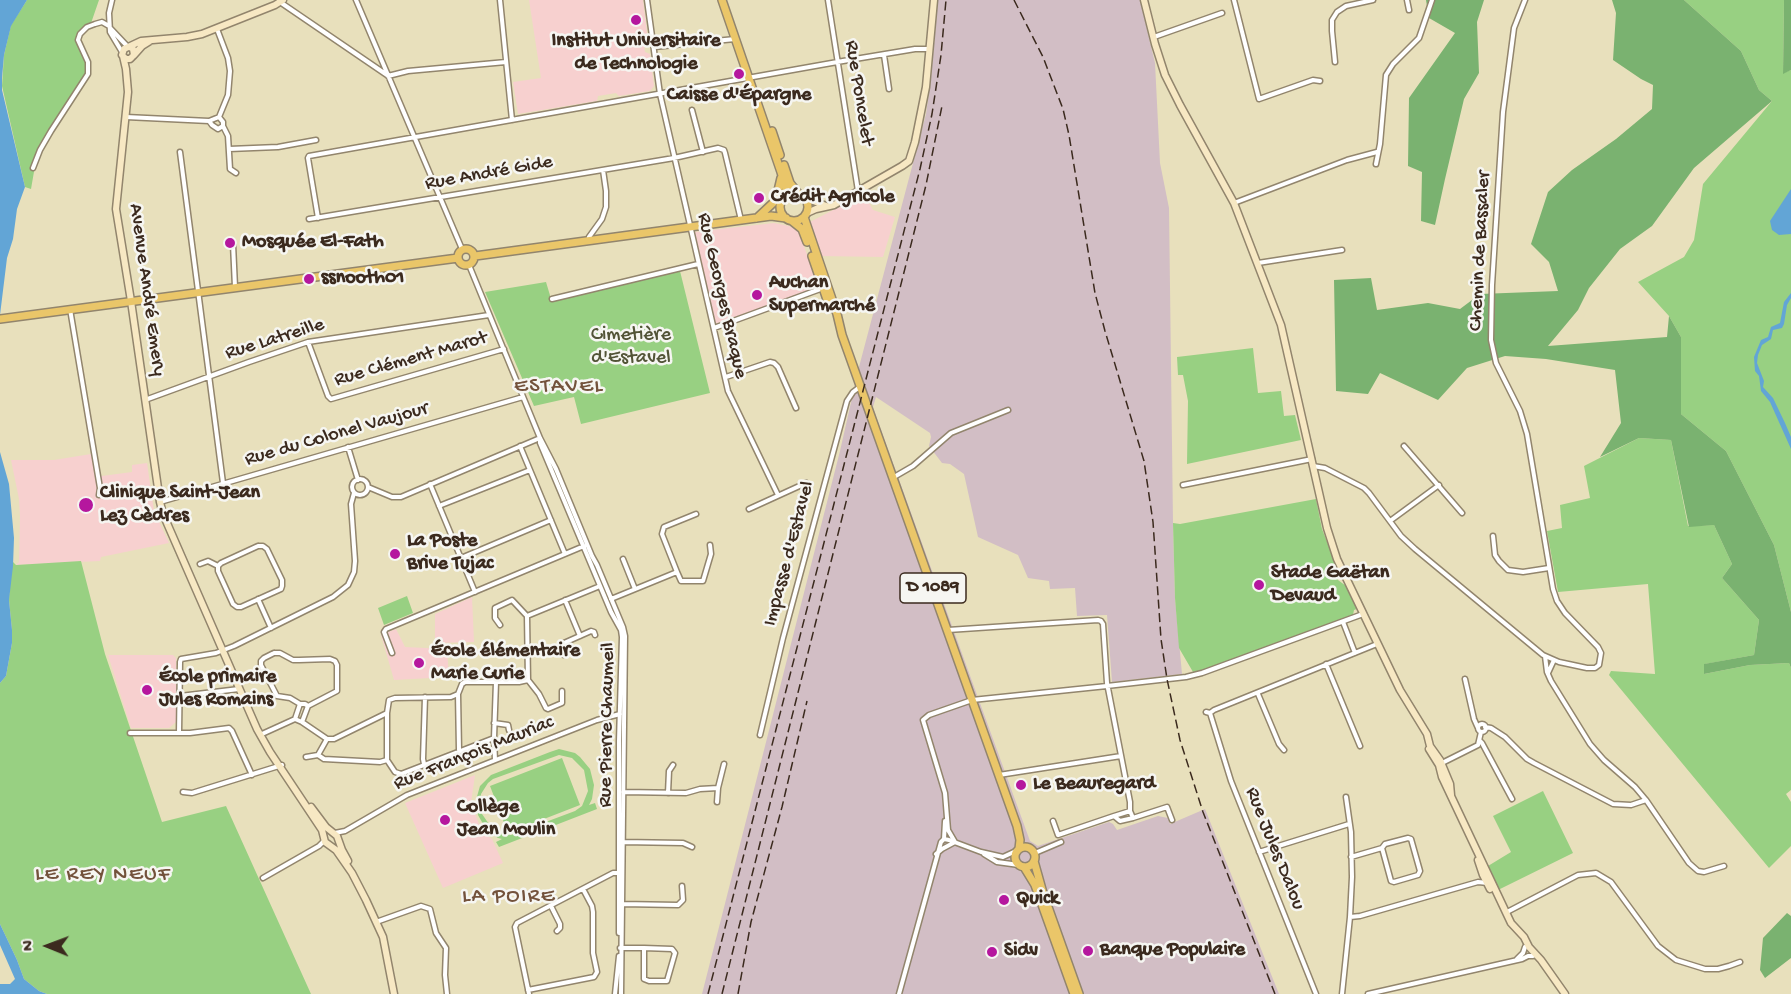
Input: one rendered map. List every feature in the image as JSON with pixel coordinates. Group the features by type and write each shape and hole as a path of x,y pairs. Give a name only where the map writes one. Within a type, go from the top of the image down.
{"main road":[{"path":"722,0 781,172 786,189 781,212 789,219"},
{"path":"475,256 771,216 799,220 806,215 808,205 806,198 798,193 790,183 760,98 754,91"},
{"path":"757,218 777,195 781,172"},
{"path":"771,216 783,200 793,193 798,193"},
{"name":"D 1089","path":"806,215 832,313 838,323 867,402 1017,826 1020,840 1018,850"},
{"name":"D 1089","path":"789,219 802,229 825,287"},
{"path":"462,249 470,250 475,256 469,265 461,263 458,258 462,249"},
{"path":"0,319 458,258"},
{"path":"1017,826 1033,854 1043,892 1079,994"},
{"path":"1033,854 1022,846 1015,860 1035,885 1074,994"},
{"path":"1022,866 1030,866 1033,854"}],"street":[{"path":"112,0 108,13 111,35 126,51 134,51 134,56"},
{"path":"356,0 462,249"},
{"path":"501,0 512,120"},
{"name":"Rue Georges Braque","path":"647,0 660,94 731,397 778,495"},
{"name":"Rue Poncelet","path":"828,0 858,191"},
{"path":"806,215 816,209 830,207 909,161 926,87 934,0"},
{"path":"1144,0 1161,65 1234,202 1281,325 1327,528 1337,560 1414,720 1433,757 1440,764 1442,777 1479,856 1496,901 1505,910 1511,923 1524,937 1561,992"},
{"path":"1233,0 1259,99 1313,80 1320,81"},
{"path":"1335,63 1332,21 1337,12 1346,6 1373,0"},
{"path":"1407,0 1409,10"},
{"path":"1376,164 1386,75 1419,38 1432,0"},
{"name":"Chemin de Bassaler","path":"1525,0 1514,28 1504,102 1490,330 1496,363 1520,411 1527,434 1549,568 1557,601 1601,653 1599,665 1592,669 1554,660"},
{"path":"126,51 141,41 187,37 217,29 280,1 388,76 408,71 506,62"},
{"path":"1154,37 1222,13"},
{"path":"33,168 51,131 88,74 88,62 78,40 80,34 87,27 102,22 110,27 126,51 128,59 150,41"},
{"path":"125,117 209,121 219,117 228,95 230,71 228,58 217,29"},
{"path":"654,47 736,39"},
{"path":"318,218 309,156 838,62 915,49 929,49"},
{"name":"Avenue André Emery","path":"126,51 128,82"},
{"path":"884,55 890,89"},
{"name":"Avenue André Emery","path":"134,56 128,82 116,209 160,502 224,650"},
{"path":"693,110 703,152 718,148 726,153 742,220"},
{"path":"219,117 228,136 230,170 236,173"},
{"path":"209,121 215,128 223,126"},
{"path":"229,149 278,147 316,140"},
{"path":"180,152 223,483"},
{"name":"Rue André Gide","path":"309,219 703,152"},
{"path":"1234,202 1347,160 1377,152"},
{"path":"599,225 595,240 589,237 599,225 606,207 603,170"},
{"path":"806,198 830,207"},
{"path":"233,244 236,288"},
{"path":"1258,263 1342,250"},
{"path":"552,299 698,264"},
{"name":"Rue Pierre Chaumeil","path":"469,265 540,438 554,463 600,586 621,630 623,792 620,842"},
{"path":"714,328 825,287"},
{"path":"70,309 100,488 99,495"},
{"name":"Rue Latreille","path":"145,400 308,342 489,315"},
{"name":"Rue Clément Marot","path":"308,342 331,399 504,349"},
{"path":"726,377 770,362 774,363 778,367 796,408"},
{"name":"Impasse d'Estavel","path":"760,735 783,638 844,411 853,392 861,386"},
{"name":"Rue du Colonel Vaujour","path":"160,502 523,397"},
{"path":"894,477 913,466 951,433 1008,410"},
{"path":"358,480 366,482 368,487 396,498 540,438"},
{"path":"520,446 566,554"},
{"path":"1404,446 1462,513"},
{"path":"348,447 358,480"},
{"path":"1183,485 1313,463 1364,488 1415,549 1446,577 1545,656 1554,660 1548,674"},
{"path":"439,506 530,470"},
{"path":"179,733 181,659 224,650 339,594 351,580 355,561 351,504 353,484 358,480"},
{"path":"749,509 806,483"},
{"path":"430,484 475,592"},
{"path":"1390,521 1438,484"},
{"path":"354,492 361,495 367,491 368,487"},
{"path":"696,514 664,527 662,534 681,581 703,581 711,554 710,545"},
{"path":"461,558 551,520"},
{"path":"1492,536 1495,555 1508,570 1523,572 1549,568"},
{"path":"392,653 384,632 386,629 586,545"},
{"name":"Rue Pierre Chaumeil","path":"586,545 603,578 625,636 620,842 621,994"},
{"path":"258,546 264,546 282,580 282,585 280,589 241,607 233,604 218,571 218,566 258,546"},
{"path":"623,559 635,589"},
{"path":"200,564 208,561 218,566"},
{"path":"605,596 611,599 677,572"},
{"path":"527,616 600,586 603,578"},
{"path":"258,599 271,628"},
{"path":"500,625 495,618 495,608 512,600 527,616 528,680 539,693 546,708 549,709 561,705 562,691"},
{"path":"565,600 580,636"},
{"path":"955,842 948,830 945,793 923,720 929,715 972,699 1107,686 1202,673 1364,614"},
{"path":"948,630 1101,621 1107,686 1133,818"},
{"path":"1343,622 1355,653"},
{"path":"564,655 564,643 591,631 595,635"},
{"path":"1284,750 1279,744 1258,693 1377,644"},
{"path":"224,650 257,729 263,734"},
{"path":"224,650 263,734 267,748 326,827 336,836 371,900 384,934 396,994"},
{"path":"302,722 308,706 337,691 336,661 330,659 293,660 280,653 264,658 261,665 277,696 290,698 308,706"},
{"path":"1545,656 1548,674 1590,744 1646,800 1692,866 1704,872 1724,866"},
{"path":"1326,664 1360,746"},
{"path":"1465,679 1480,741 1512,799"},
{"path":"459,750 458,694 462,684 465,682 528,680"},
{"path":"495,760 496,682"},
{"path":"180,696 239,689"},
{"name":"Rue Jules Dalou","path":"1258,693 1208,712 1258,852 1316,994"},
{"path":"458,694 450,697 388,700 387,760 395,772 401,774 494,738"},
{"path":"424,764 425,697"},
{"path":"295,719 294,716 300,704"},
{"path":"263,734 295,719 327,739 334,739 387,713"},
{"name":"Rue François Mauriac","path":"336,836 406,795 597,720 622,714"},
{"path":"1474,715 1485,726 1504,737 1534,764 1613,804 1631,806 1646,800"},
{"path":"494,723 508,725 509,730"},
{"path":"1479,730 1484,731 1485,726"},
{"path":"130,733 190,734 229,728 252,775"},
{"path":"318,755 327,739"},
{"path":"1440,764 1475,747 1480,741"},
{"path":"1475,747 1486,752"},
{"path":"306,757 318,755 324,759 380,762 387,760"},
{"path":"999,775 1121,756"},
{"path":"717,802 724,764"},
{"path":"668,793 669,771 673,765"},
{"path":"183,792 192,793 281,766"},
{"path":"281,766 322,830 327,842 346,864 360,888 381,933 396,994"},
{"path":"623,792 686,793 718,788"},
{"path":"1342,994 1350,917 1352,856 1346,797"},
{"path":"1114,816 1120,821 1167,807 1172,820"},
{"path":"1053,820 1058,835 1130,811"},
{"path":"899,994 936,855 944,837 946,814"},
{"path":"1258,852 1350,824"},
{"path":"327,842 328,833 336,836"},
{"path":"263,878 327,842 336,844 336,836"},
{"path":"944,837 981,852 1002,857 1018,850"},
{"path":"1352,856 1408,838 1411,839 1420,871 1418,874 1391,881 1382,848"},
{"path":"620,842 683,843 692,847"},
{"path":"940,847 955,842"},
{"path":"1033,854 1061,842"},
{"path":"981,852 997,862 1022,866"},
{"path":"583,889 592,906 593,953 597,972 594,977 528,992 515,927 517,923 613,873 621,873"},
{"path":"1505,910 1578,875 1596,873 1611,882 1659,946 1676,960 1705,969 1718,969 1740,962"},
{"path":"1478,882 1485,874"},
{"path":"1350,917 1478,882 1489,882"},
{"path":"620,904 678,904 683,900 682,886"},
{"path":"380,921 421,906 430,909 436,933 446,948 447,994"},
{"path":"550,906 560,924 557,931"},
{"path":"1522,936 1525,947 1546,971"},
{"path":"1517,960 1525,947"},
{"path":"621,948 644,948 672,949 675,953 667,981 645,979 644,948"},
{"name":"Rue Pierre Chaumeil","path":"615,994 621,948"},
{"path":"1368,994 1533,956"}],"shaded area":[{"path":"529,0 643,0 648,41 644,44 645,52 650,54 654,86 650,91 619,96 616,93 598,96 597,101 518,114 513,82 541,78"},
{"path":"938,0 1140,0 1155,63 1160,163 1169,208 1175,598 1182,674 1112,682 1107,615 1077,616 1075,588 1050,589 1049,581 1028,578 1018,555 978,537 964,474 950,464 942,463 929,446 930,433 876,397 873,407 877,419 1030,841 1038,846 1109,822 1117,830 1158,816 1168,818 1170,824 1205,809 1279,994 702,994 840,451 859,367 926,114"},
{"path":"864,194 873,210 895,217 883,257 819,256 808,223"},
{"path":"774,223 798,230 819,287 715,324 694,232"},
{"name":"Clinique Saint-Jean Lez Cèdres","path":"91,454 94,470 102,476 132,472 132,465 147,463 154,511 169,543 101,557 100,561 16,565 19,562 20,516 11,460 54,460"},
{"path":"472,597 474,642 435,643 435,614"},
{"name":"École élémentaire Marie Curie","path":"396,629 405,647 447,649 449,677 394,680 381,635"},
{"name":"École primaire Jules Romains","path":"108,655 173,655 176,658 176,722 169,728 131,728"},
{"name":"Collège Jean Moulin","path":"475,775 471,803 482,832 492,839 503,863 443,888 405,803"}],"green space":[{"path":"27,0 99,0 89,29 83,33 81,39 90,62 90,75 47,142 35,166 31,189 25,187 2,86 4,55 11,25"},
{"path":"1426,0 1484,0 1477,22 1479,73 1464,99 1435,225 1421,221 1422,172 1408,166 1409,98 1455,33 1429,18"},
{"path":"1612,0 1684,0 1741,51 1759,90 1772,101 1694,168 1652,226 1620,249 1589,288 1578,310 1548,346 1667,337 1669,316 1681,337 1681,414 1726,451 1774,545 1791,612 1791,668 1789,663 1750,665 1704,674 1704,664 1754,655 1759,620 1722,578 1732,564 1714,525 1689,527 1671,440 1639,438 1600,457 1621,423 1615,370 1546,359 1505,356 1467,368 1438,400 1380,373 1368,394 1336,391 1334,280 1371,278 1377,310 1428,303 1460,309 1480,294 1558,291 1549,262 1531,244 1548,192 1572,170 1616,139 1652,109 1653,85 1613,60 1616,13"},
{"path":"1684,0 1784,0 1783,73 1791,70 1791,612 1774,545 1726,451 1681,414 1681,337 1669,316 1638,282 1684,257 1694,240 1703,184 1772,101 1759,90 1741,51"},
{"path":"1784,0 1791,0 1791,70 1783,74"},
{"name":"Cimetière d'Estavel","path":"680,271 710,393 581,424 574,397 534,406 485,292 546,282 552,302"},
{"path":"1253,348 1258,393 1281,391 1284,416 1295,415 1301,440 1187,464 1188,401 1183,375 1178,375 1177,357"},
{"path":"1639,438 1671,440 1688,526 1714,525 1732,564 1722,578 1759,620 1754,655 1705,664 1704,674 1750,665 1789,663 1791,668 1791,790 1786,794 1791,802 1791,846 1769,868 1609,675 1611,671 1655,674 1648,584 1558,592 1547,531 1562,528 1560,505 1590,498 1584,466"},
{"name":"Stade Gaëtan Devaud","path":"1316,499 1322,529 1335,562 1335,574 1338,580 1346,586 1357,609 1354,610 1353,615 1193,672 1179,648 1173,523 1180,524"},
{"path":"81,561 105,654 162,822 226,806 311,994 47,994 39,991 24,979 0,924 0,683 6,676 12,643 10,579 13,562 16,565"},
{"path":"407,596 413,613 384,625 378,608"},
{"path":"559,749 575,753 590,769 594,785 589,805 595,803 597,809 499,847 496,842 502,839 487,831 478,815 476,800 480,786 491,775","holes":["559,755 572,758 584,770 588,791 582,806 575,811 511,835 500,833 491,827 482,814 481,806 481,794 488,783 493,779"]},
{"path":"562,758 580,805 508,833 490,786"},
{"path":"1543,791 1573,853 1498,890 1488,866 1511,852 1493,816"},
{"path":"1787,913 1791,916 1791,958 1765,978 1760,970 1763,938"}],"water":[{"path":"0,0 27,0 11,26 4,55 2,78 2,90 25,187 17,209 13,239 7,258 0,315"},
{"path":"1791,189 1791,234 1779,235 1772,230 1770,221"},
{"path":"1791,293 1784,324 1782,328 1773,330 1771,339 1762,345 1757,363 1764,381 1763,387 1773,398 1791,437 1791,449 1770,402 1761,391 1759,376 1755,371 1754,357 1761,340 1768,337 1771,327 1780,323 1784,302"},
{"path":"0,452 9,484 14,538 9,600 12,643 6,676 0,683"},
{"path":"0,924 24,979 39,991 47,994 0,994 0,984 10,984 15,979 0,945"}],"railway":[{"path":"708,994 920,169 932,114 946,0"},
{"path":"1014,0 1043,57 1063,109 1095,293 1144,461 1153,522 1161,639 1180,740 1203,812 1275,994"},
{"path":"722,994 926,185 942,106"},
{"path":"738,994 751,922 782,807 807,701"}],"place":[{"name":"Institut Universitaire de Technologie","path":"636,20"},
{"name":"Caisse d'Épargne","path":"739,74"},
{"name":"Crédit Agricole","path":"759,198"},
{"name":"Mosquée El-Fath","path":"230,243"},
{"name":"ssnooth01","path":"309,279"},
{"name":"Auchan Supermarché","path":"757,295"},
{"name":"Clinique Saint-Jean Lez Cèdres","path":"86,505"},
{"name":"La Poste Brive Tujac","path":"395,554"},
{"name":"Stade Gaëtan Devaud","path":"1259,585"},
{"name":"École élémentaire Marie Curie","path":"419,663"},
{"name":"École primaire Jules Romains","path":"147,690"},
{"name":"Le Beauregard","path":"1021,785"},
{"name":"Collège Jean Moulin","path":"445,820"},
{"name":"Quick","path":"1004,900"},
{"name":"Banque Populaire","path":"1088,951"},
{"name":"Sidv","path":"992,952"}],"district":[{"name":"ESTAVEL","path":"559,388"},
{"name":"LE REY NEUF","path":"103,876"},
{"name":"LA POIRE","path":"509,898"}]}
